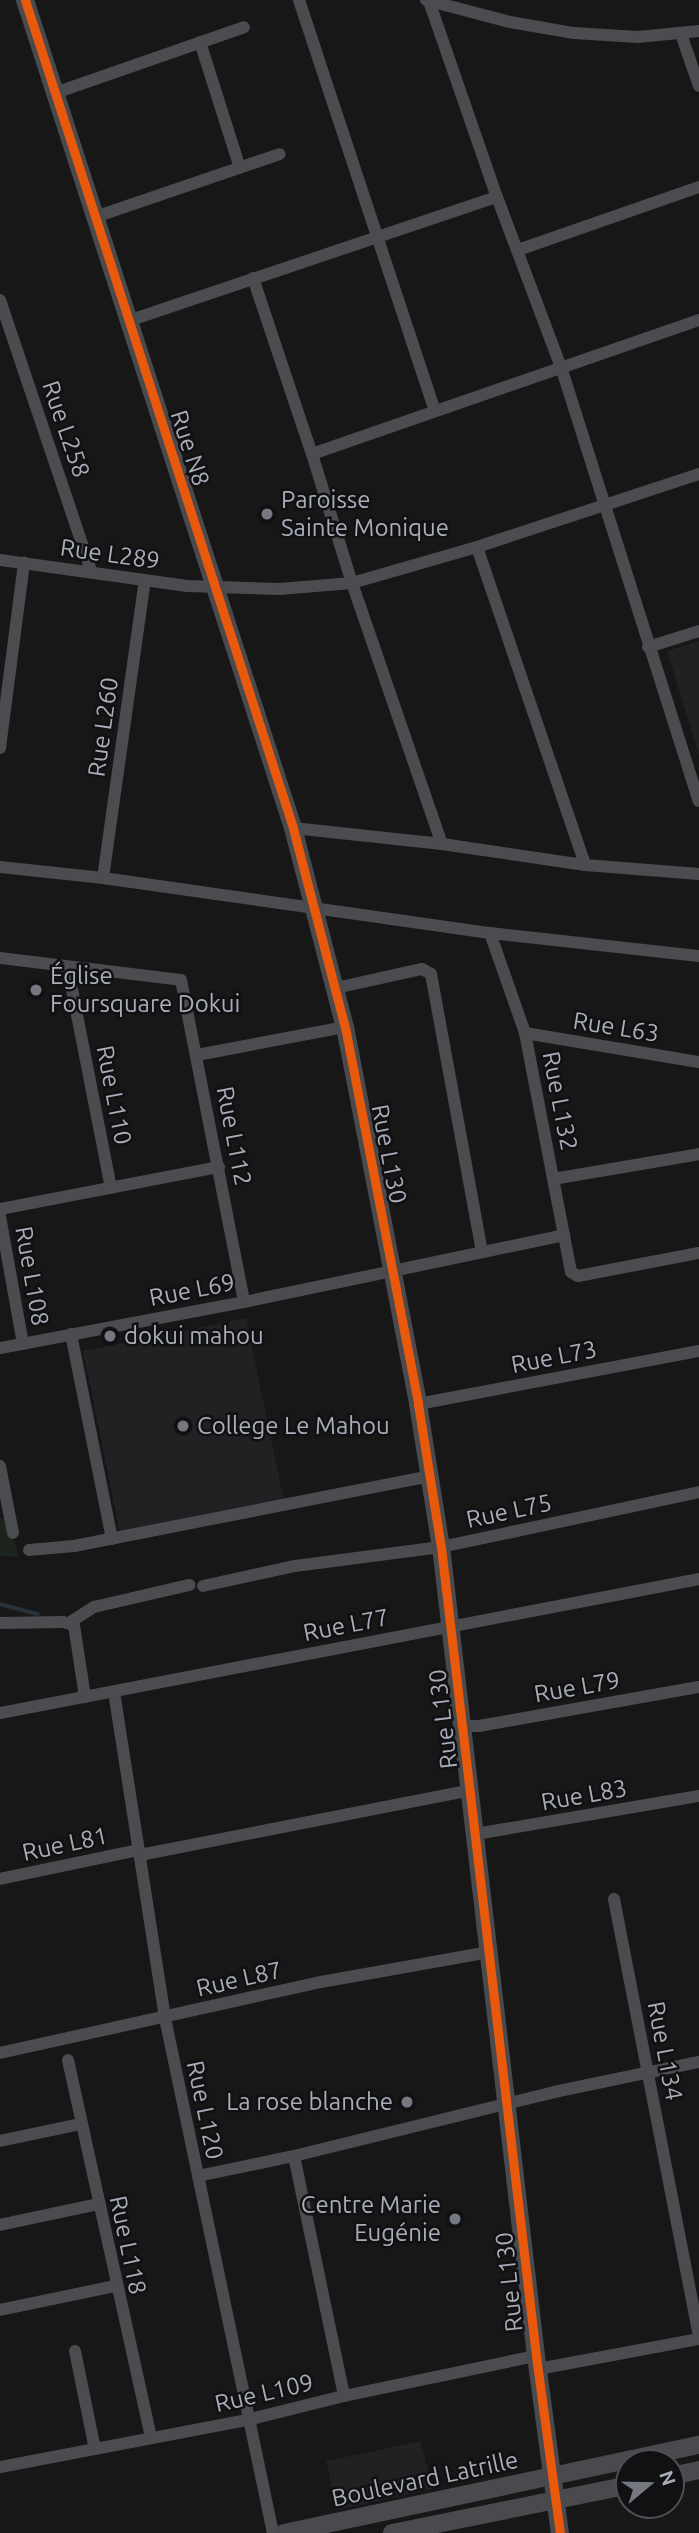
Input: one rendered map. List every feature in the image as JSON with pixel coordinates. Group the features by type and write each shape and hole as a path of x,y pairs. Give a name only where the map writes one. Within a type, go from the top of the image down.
{"street":[{"name":"Rue N8","path":"25,0 317,909"},
{"path":"299,0 435,411"},
{"path":"427,1 510,22 574,33 638,37 699,31"},
{"path":"427,1 562,370 699,801"},
{"path":"55,93 244,27"},
{"path":"681,34 699,86"},
{"path":"200,42 240,168"},
{"path":"95,217 280,155"},
{"path":"518,250 699,187"},
{"path":"128,321 497,197"},
{"path":"253,278 352,583 442,844"},
{"name":"Rue L258","path":"0,300 92,571"},
{"path":"312,454 562,370 699,320"},
{"name":"Rue L289","path":"0,560 214,588 279,589 352,583 477,547 699,474"},
{"path":"477,547 585,865"},
{"path":"0,748 24,563"},
{"name":"Rue L260","path":"103,878 145,581"},
{"path":"648,647 699,631"},
{"path":"293,828 442,844 585,865 699,874"},
{"path":"0,867 103,878 490,933 699,956"},
{"name":"Rue L130","path":"317,909 345,1027 418,1404 441,1547 537,2362 560,2533"},
{"name":"Rue L132","path":"490,933 525,1033 571,1272 578,1276 699,1253"},
{"path":"0,958 68,969"},
{"name":"Rue L112","path":"68,969 181,980 244,1302"},
{"name":"Rue L110","path":"68,969 111,1188"},
{"path":"337,988 422,970 431,974 482,1252"},
{"path":"197,1055 345,1027"},
{"name":"Rue L63","path":"525,1033 699,1062"},
{"path":"554,1179 699,1154"},
{"path":"0,1209 219,1167"},
{"name":"Rue L108","path":"0,1216 23,1344"},
{"name":"Rue L69","path":"0,1348 244,1302 564,1235"},
{"path":"71,1334 112,1539"},
{"name":"Rue L73","path":"418,1404 699,1351"},
{"path":"0,1466 13,1533"},
{"path":"29,1550 112,1539 430,1476"},
{"name":"Rue L75","path":"203,1586 295,1566 441,1547 699,1492"},
{"name":"Rue L77","path":"0,1713 699,1578"},
{"path":"0,1623 69,1623 94,1607 189,1585"},
{"path":"69,1623 78,1636 85,1697"},
{"name":"Rue L79","path":"462,1726 480,1726 699,1687"},
{"name":"Rue L120","path":"114,1692 165,2018 273,2533"},
{"name":"Rue L81","path":"0,1879 471,1790"},
{"name":"Rue L83","path":"476,1834 699,1796"},
{"name":"Rue L134","path":"614,1899 699,2337"},
{"name":"Rue L87","path":"0,2053 321,1982 489,1952"},
{"name":"Rue L118","path":"68,2060 97,2204 151,2437"},
{"path":"198,2176 294,2156 554,2092 699,2062"},
{"path":"0,2141 81,2124"},
{"path":"294,2156 344,2396"},
{"path":"0,2225 97,2204"},
{"path":"0,2310 116,2286"},
{"name":"Rue L109","path":"0,2466 94,2444 251,2419 344,2396 699,2337"},
{"path":"75,2351 94,2444"},
{"name":"Boulevard Latrille","path":"284,2533 699,2445"},
{"name":"Boulevard Latrille","path":"392,2533 615,2488"}],"shaded area":[{"path":"699,641 699,755 667,651"},
{"name":"College Le Mahou","path":"246,1318 284,1501 120,1534 83,1351"},
{"path":"0,1518 10,1520 18,1557 0,1556"},
{"path":"421,2441 432,2489 337,2510 326,2461"}],"waterway":[{"path":"0,1604 38,1614"}],"cycle path":[{"path":"25,0 293,828 345,1027 418,1404 441,1547 536,2356 560,2533"}],"place":[{"name":"Paroisse Sainte Monique","path":"267,514"},
{"name":"Église Foursquare Dokui","path":"36,990"},
{"name":"dokui mahou","path":"110,1336"},
{"name":"College Le Mahou","path":"183,1426"},
{"name":"La rose blanche","path":"407,2102"},
{"name":"Centre Marie Eugénie","path":"455,2219"}]}
